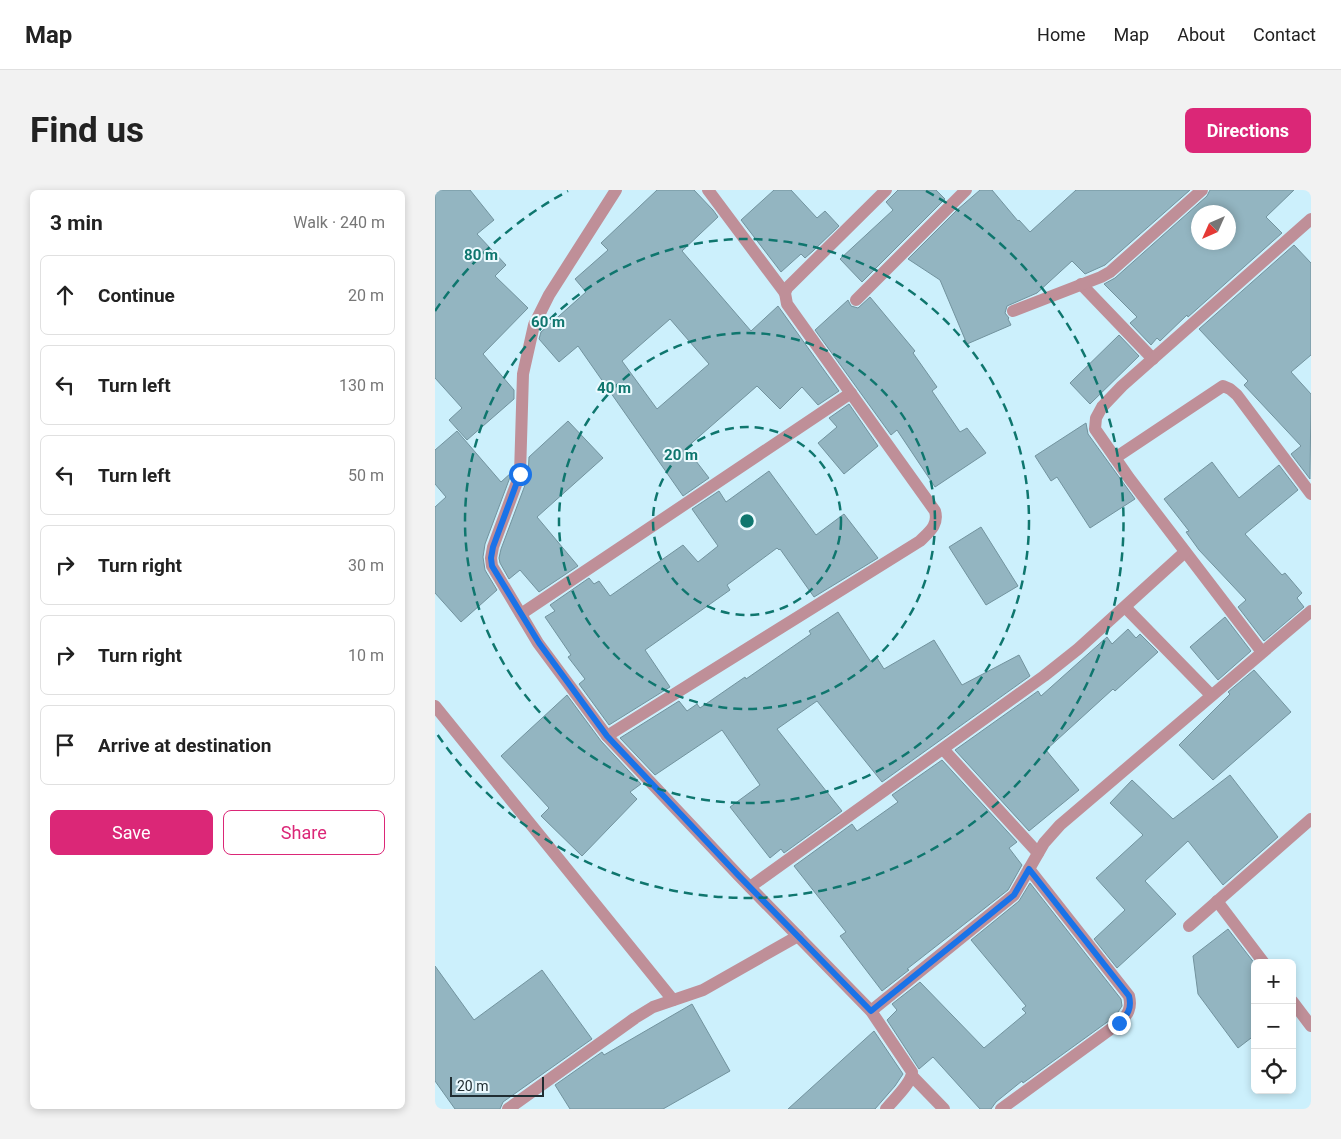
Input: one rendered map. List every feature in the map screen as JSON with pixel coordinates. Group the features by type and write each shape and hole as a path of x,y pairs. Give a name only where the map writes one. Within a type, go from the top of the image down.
{"street":[{"path":"616,190 549,296 534,325 523,374 520,474 493,547 492,566 539,643 607,736 871,1011 909,1065 912,1076 944,1109"},
{"path":"607,736 911,546 931,530 937,517 935,510 787,304 785,293 708,190"},
{"path":"785,293 787,288 887,190"},
{"path":"856,300 966,190"},
{"path":"1013,312 1110,272 1202,190"},
{"path":"1262,652 1115,458 1095,429 1096,418 1102,407 1122,386 1311,219"},
{"path":"1081,284 1153,359"},
{"path":"1115,458 1223,386 1237,395 1311,494"},
{"path":"521,614 851,393"},
{"path":"750,887 1044,676 1078,649 1185,552"},
{"path":"1125,607 1211,695"},
{"path":"871,1011 1014,895 1043,843 1060,825 1311,611"},
{"path":"435,706 673,1000"},
{"path":"943,749 1038,853"},
{"path":"1189,926 1311,819"},
{"path":"1001,1109 1119,1023 1129,1012 1131,1004 1129,996 1029,869"},
{"path":"1217,902 1260,959"},
{"path":"509,1109 653,1007 703,990 798,936"},
{"path":"1294,1004 1311,1026"},
{"path":"886,1109 912,1076"}],"building":[{"path":"435,190 470,190 494,220 477,234 506,265 495,276 528,308 483,354 514,390 514,399 467,440 449,420 462,408 435,378"},
{"path":"657,190 694,190 718,217 682,251 751,331 778,306 839,391 818,405 802,387 780,409 757,386 686,448 709,478 683,496 578,346 559,362 539,339 541,332 586,292 575,279 608,250 601,243","holes":["670,319 709,364 657,409 622,361"]},
{"path":"774,190 791,190 817,218 825,211 839,226 805,258 801,254 781,272 741,220"},
{"path":"898,190 936,190 945,199 862,282 840,259 893,210 886,202"},
{"path":"980,190 992,190 1018,221 1030,232 1076,190 1190,190 1105,265 1085,274 1072,261 1037,293 1007,306 1005,313 1011,325 967,344 940,280 908,259"},
{"path":"1210,190 1294,190 1266,217 1282,233 1188,317 1187,315 1160,341 1157,338 1151,345 1130,323 1137,317 1104,284 1115,278 1191,210 1191,250 1236,250 1236,205 1197,205 1207,196"},
{"path":"1294,245 1311,263 1311,355 1291,372 1311,394 1310,479 1291,454 1301,446 1244,385 1248,381 1199,329"},
{"path":"870,297 915,351 913,353 937,387 932,391 960,432 967,428 986,453 935,487 897,430 891,435 815,330 848,300 851,306 858,308"},
{"path":"1119,335 1139,356 1090,404 1070,383"},
{"path":"849,404 878,446 844,474 818,443 837,427 829,418"},
{"path":"568,421 603,458 537,517 578,566 539,592 520,570 509,579 499,558 528,477 529,457"},
{"path":"1086,423 1088,434 1135,499 1090,528 1057,477 1051,481 1035,456"},
{"path":"457,431 501,482 512,472 485,544 483,557 485,570 497,590 461,622 435,593 435,507 446,497 435,484 435,450"},
{"path":"1212,462 1239,498 1279,465 1298,490 1245,534 1282,575 1285,573 1302,593 1297,598 1304,607 1264,641 1238,607 1246,600 1199,550 1186,532 1189,531 1164,499"},
{"path":"769,471 816,535 844,514 878,558 814,597 780,549 777,548 727,585 730,590 645,650 670,687 609,725 579,684 585,679 568,657 571,655 545,617 555,611 550,605 589,578 594,584 599,581 610,596 683,545 698,562 718,546 692,509 719,491 726,502"},
{"path":"981,527 1018,586 986,605 949,547"},
{"path":"838,612 871,662 877,658 884,669 934,640 962,685 1019,655 1030,676 882,782 817,701 777,729 842,811 784,853 781,849 770,858 730,807 760,785 722,730 655,775 620,738 679,701 687,711 697,704 700,708 811,634 809,631"},
{"path":"1225,617 1251,651 1218,680 1190,647"},
{"path":"1128,629 1136,638 1140,634 1158,652 1115,691 1113,689 1046,750 1079,790 1029,831 955,750 1038,691 1041,696 1107,637 1112,644"},
{"path":"1254,670 1291,712 1213,780 1179,745 1230,694 1228,692"},
{"path":"567,695 601,741 641,784 630,792 637,799 582,856 541,816 549,808 501,756"},
{"path":"942,760 1017,842 1009,848 1022,865 1008,890 907,969 909,970 882,991 840,936 846,932 794,866 852,824 857,831 898,802 892,795"},
{"path":"1230,775 1278,837 1223,885 1188,841 1145,881 1176,914 1117,968 1094,939 1125,910 1096,878 1143,835 1110,803 1132,780 1173,819"},
{"path":"1030,883 1121,999 1122,1006 1110,1020 1023,1083 1022,1081 996,1102 991,1109 980,1109 933,1057 919,1069 887,1020 897,1010 892,1004 920,982 984,1048 1026,1013 1022,1009 1026,1006 971,940 1019,901"},
{"path":"1228,929 1251,959 1251,1038 1238,1048 1198,994 1193,956"},
{"path":"435,966 474,1020 542,970 592,1039 503,1102 500,1109 455,1109 435,1081"},
{"path":"692,1004 730,1071 663,1109 570,1109 555,1085 602,1052 604,1055"},
{"path":"874,1031 903,1074 875,1109 788,1109"}],"route":[{"path":"520,474 493,547 491,558 492,566 539,643 607,736 739,876 871,1011 1014,895 1029,869 1129,996 1131,1004 1129,1012 1119,1023"}]}
